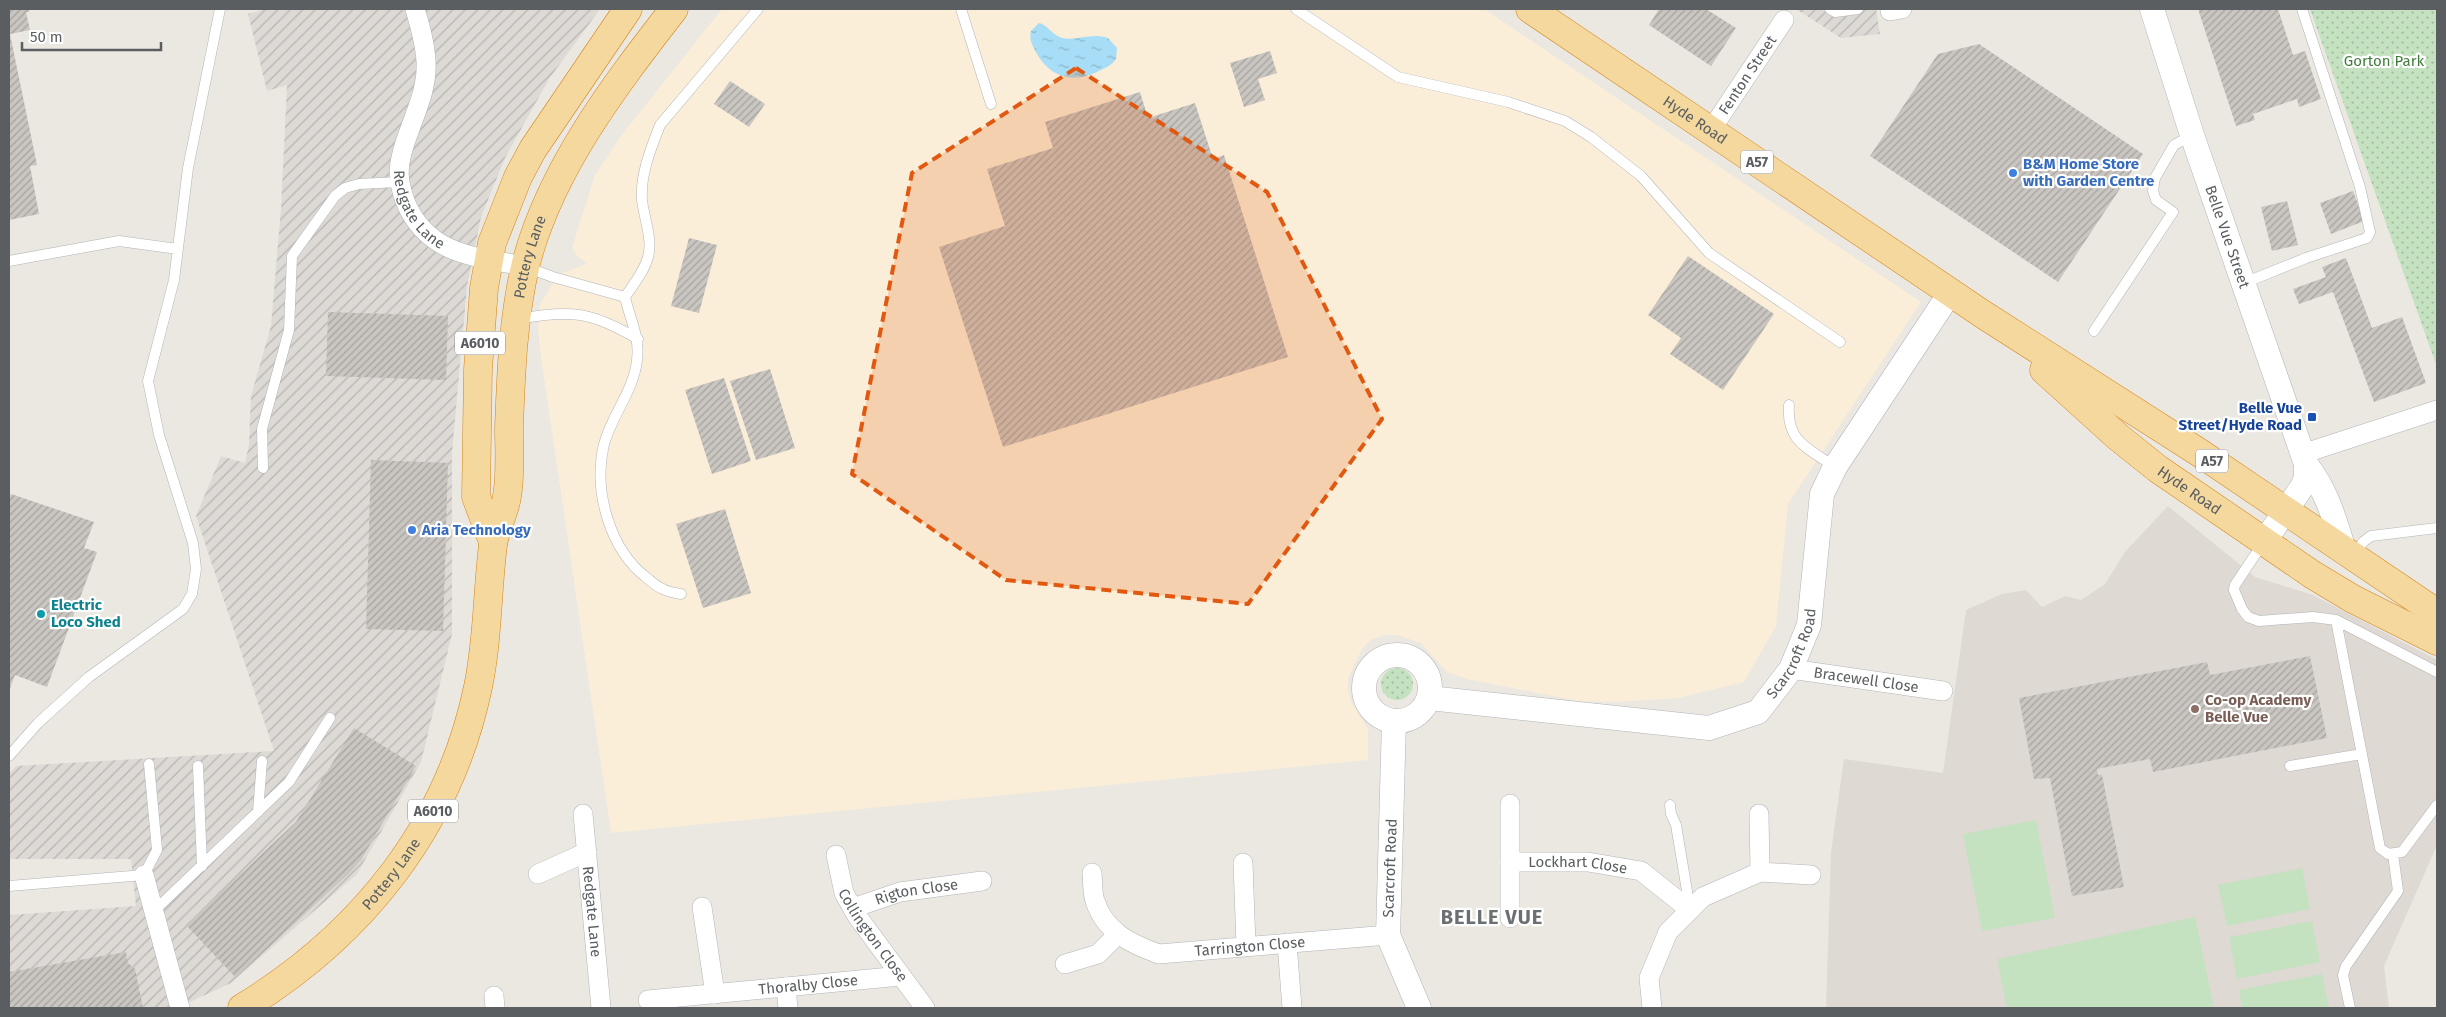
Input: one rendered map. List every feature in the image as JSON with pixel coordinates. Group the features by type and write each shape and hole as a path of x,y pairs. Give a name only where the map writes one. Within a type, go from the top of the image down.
{"highway":[{"name":"Pottery Lane","path":"493,542 476,497 478,369 484,288 492,243 518,177 579,79 628,9"},
{"name":"Pottery Lane","path":"242,1008 300,970 358,917 391,879 421,833 447,782 470,720 484,657 493,542 508,497 511,360 525,266 554,188 580,142 630,68 674,9"},
{"name":"Hyde Road","path":"1530,9 1950,293 2200,453 2274,527 2353,599 2427,636"},
{"name":"Hyde Road","path":"1984,315 2118,437 2158,469 2274,527 2349,555 2437,613"}],"street":[{"name":"Redgate Lane","path":"415,9 422,33 426,62 423,93 401,154 398,182 411,214 429,238 470,256 525,266"},
{"name":"Belle Vue Street","path":"2152,9 2192,136 2304,459 2306,478 2302,487 2274,527"},
{"name":"Fenton Street","path":"1711,130 1784,20"},
{"name":"Scarcroft Road","path":"1428,698 1709,728 1758,712 1792,669 1809,625 1822,494 1834,467 1950,293"},
{"path":"2304,459 2437,410"},
{"name":"Belle Vue Street","path":"2304,459 2328,498 2349,555"},
{"path":"1394,654 1415,660 1423,667 1428,677 1430,687 1428,698 1424,708 1415,716 1405,720 1394,721 1383,718 1374,712 1365,698 1364,682 1367,672 1374,663 1394,654"},
{"name":"Bracewell Close","path":"1792,669 1943,691"},
{"name":"Scarcroft Road","path":"1394,721 1388,935 1419,1008"},
{"name":"Lockhart Close","path":"1510,804 1510,918"},
{"name":"Redgate Lane","path":"583,814 601,1008"},
{"path":"1760,814 1760,872"},
{"path":"538,874 587,852"},
{"name":"Collington Close","path":"836,856 844,893 852,908 925,1008"},
{"name":"Lockhart Close","path":"1510,862 1588,862 1641,870 1690,910"},
{"path":"1243,863 1246,946"},
{"path":"1652,1008 1649,978 1668,932 1703,897 1760,872 1811,875"},
{"name":"Tarrington Close","path":"1092,874 1095,901 1109,927 1132,945 1159,954 1388,935"},
{"path":"144,875 180,1008"},
{"name":"Rigton Close","path":"852,908 900,892 982,881"},
{"path":"702,907 715,994"},
{"path":"1064,964 1098,954 1118,934"},
{"path":"1287,943 1292,1008"},
{"name":"Thoralby Close","path":"648,1000 901,976"},
{"path":"786,987 788,1008"}],"lane":[{"path":"9,756 38,723 81,684 183,609 192,594 196,570 193,543 159,435 148,381 174,280 188,168 220,9"},
{"path":"681,594 661,589 640,573 620,548 607,513 601,484 601,465 604,445 631,384 637,362 638,339 625,298 648,256 643,190 651,147 660,125 758,9"},
{"path":"961,9 991,104"},
{"path":"1296,9 1398,77 1508,102 1565,121 1591,137 1641,176 1709,253 1840,342"},
{"path":"1830,9 1835,12 1858,10"},
{"path":"2244,283 2306,258 2367,238 2370,232 2358,178 2302,9"},
{"path":"2094,331 2173,212 2156,200 2153,191 2155,178 2174,145 2192,136"},
{"path":"263,468 262,429 289,330 292,256 335,196 345,188 359,184 398,182"},
{"path":"9,261 118,241 178,250"},
{"path":"525,266 560,279 625,298"},
{"path":"517,319 559,312 583,314 609,322 638,339"},
{"path":"1789,405 1788,421 1798,442 1834,467"},
{"path":"2274,527 2242,572 2234,590 2238,604 2248,616 2259,622 2313,617 2336,620 2437,672"},
{"path":"2349,555 2372,536 2437,528"},
{"path":"2336,620 2380,848 2383,852 2393,854 2402,852 2437,805"},
{"path":"154,911 289,782 330,718"},
{"path":"2290,766 2362,754"},
{"path":"258,812 262,761"},
{"path":"9,886 144,875 157,850 149,764"},
{"path":"198,766 202,866"},
{"path":"1670,805 1671,814 1676,825 1690,910"},
{"path":"2350,1008 2344,975 2346,966 2398,891 2393,854"}],"highlighted area":[{"path":"1076,68 1267,192 1382,419 1248,604 1006,580 852,474 912,173"}],"shaded area":[{"path":"265,9 600,9 549,79 505,158 481,217 467,286 452,453 452,634 421,762 357,874 231,983 177,1008 9,1008 9,915 136,906 131,859 9,859 9,774 16,766 274,751 196,516 221,456 245,463 249,445 251,396 271,326 281,209 287,85 267,91 248,14"},
{"path":"722,9 1484,9 1921,302 1788,504 1776,626 1744,682 1678,698 1617,702 1578,701 1467,679 1447,672 1421,643 1397,635 1384,635 1371,640 1362,649 1348,678 1348,689 1352,704 1368,729 1368,760 611,833 541,357 538,329 540,304 559,274 587,264 576,255 572,248 595,175 621,136"},
{"path":"1796,9 1876,9 1880,34 1841,38"},
{"name":"Co-op Academy Belle Vue","path":"2168,506 2255,577 2313,595 2437,660 2437,845 2384,966 2389,1008 1826,1008 1831,852 1844,759 1943,773 1966,610 2002,594 2026,590 2042,607 2065,596 2081,600 2105,584 2125,552"}],"green space":[{"name":"Gorton Park","path":"2310,9 2437,9 2437,367"},
{"path":"1397,668 1403,669 1408,673 1412,678 1412,690 1408,695 1403,699 1397,700 1391,699 1386,695 1382,690 1381,684 1382,678 1386,673 1391,669"},
{"path":"2036,820 2055,918 1982,931 1963,834"},
{"path":"2302,868 2310,909 2227,926 2218,885"},
{"path":"2195,917 2214,1008 2007,1008 1997,959"},
{"path":"2312,921 2320,962 2237,979 2229,937"},
{"path":"2322,974 2329,1008 2242,1008 2239,990"}],"water":[{"path":"1039,23 1062,38 1102,36 1108,38 1117,48 1116,59 1108,67 1088,76 1070,78 1062,76 1041,61 1031,42 1031,31"}],"building":[{"path":"9,9 29,9 29,12 26,12 30,30 10,34 37,165 30,166 39,214 9,220"},
{"path":"1659,9 1706,9 1736,28 1711,66 1649,25"},
{"path":"2198,9 2278,9 2293,55 2305,51 2321,99 2299,107 2297,99 2253,114 2255,120 2236,126"},
{"name":"B&M Home Store with Garden Centre","path":"1979,44 2143,154 2058,282 1870,156 1938,54"},
{"path":"1270,51 1277,73 1258,79 1265,100 1244,107 1230,63"},
{"path":"730,81 765,104 749,127 714,104"},
{"path":"1140,92 1148,118 1195,103 1213,159 1224,155 1288,357 1003,447 939,247 1005,226 987,169 1053,148 1045,122"},
{"path":"2353,191 2364,221 2331,234 2320,203"},
{"path":"2287,201 2298,245 2272,251 2261,207"},
{"path":"689,238 717,245 699,313 671,306"},
{"path":"1688,256 1774,314 1723,390 1670,354 1681,338 1648,315"},
{"path":"2346,258 2372,328 2402,317 2426,383 2374,402 2333,292 2299,304 2293,289 2326,277 2322,267"},
{"path":"328,312 448,316 446,380 326,376"},
{"path":"770,369 795,448 756,460 730,381"},
{"path":"724,378 751,461 712,474 685,390"},
{"path":"371,460 448,463 443,631 366,629"},
{"name":"Electric Loco Shed","path":"11,494 94,522 84,548 97,552 47,687 15,675 9,691 9,500"},
{"path":"725,509 751,593 703,608 676,524"},
{"path":"2310,656 2327,738 2153,772 2150,759 2097,769 2098,775 2102,775 2124,887 2072,896 2050,778 2034,779 2019,698 2207,662 2210,675"},
{"path":"354,728 416,766 361,860 236,978 186,925 296,822"},
{"path":"126,952 128,963 135,969 143,1008 9,1008 9,972"}],"place":[{"name":"B&M Home Store with Garden Centre","path":"2013,173"},
{"name":"Belle Vue Street/Hyde Road","path":"2312,417"},
{"name":"Aria Technology","path":"412,530"},
{"name":"Electric Loco Shed","path":"41,614"},
{"name":"Co-op Academy Belle Vue","path":"2195,709"}],"district":[{"name":"BELLE VUE","path":"1492,917"}]}
